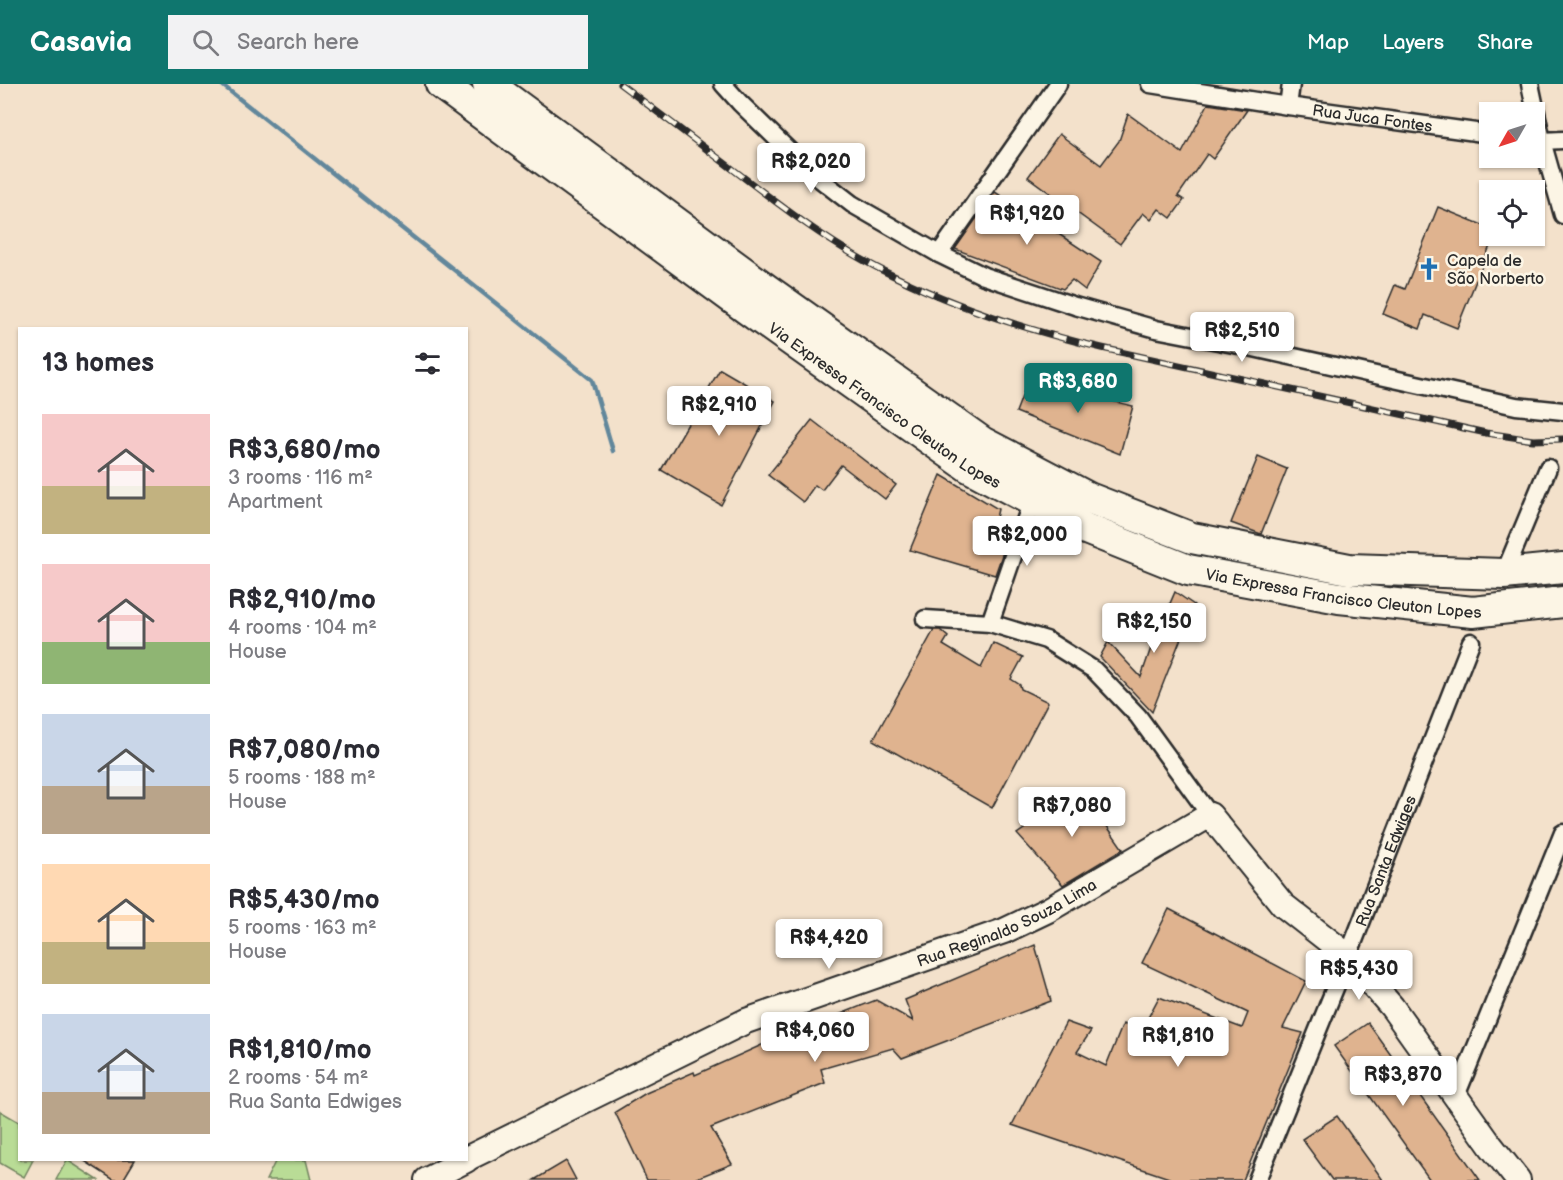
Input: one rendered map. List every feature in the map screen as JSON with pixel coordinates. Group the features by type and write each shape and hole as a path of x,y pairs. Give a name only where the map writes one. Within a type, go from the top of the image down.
{"highway":[{"name":"Via Expressa Francisco Cleuton Lopes","path":"441,84 738,302 962,462 1086,529 1188,570 1339,598 1473,612 1563,602"},
{"name":"Via Expressa Francisco Cleuton Lopes","path":"488,84 766,289 982,442 1089,498 1192,538 1349,569 1504,574 1563,568"}],"street":[{"path":"723,84 812,173 852,204 939,254 984,276 1075,306 1156,329 1249,347 1516,406 1563,411"},
{"path":"939,254 1058,84"},
{"name":"Rua Juca Fontes","path":"1150,84 1479,132"},
{"path":"1288,106 1291,84"},
{"path":"1530,84 1533,102"},
{"path":"1545,141 1563,140"},
{"path":"1545,162 1563,215"},
{"path":"1504,574 1548,468"},
{"path":"990,623 1032,501"},
{"path":"925,619 990,623 1046,640 1094,670 1138,716 1210,815 1283,906 1348,956 1392,1007 1518,1180"},
{"name":"Rua Santa Edwiges","path":"1257,1180 1471,642"},
{"name":"Rua Reginaldo Souza Lima","path":"468,1158 746,1021 1004,931 1048,910 1210,815"},
{"path":"1455,1096 1563,833"},
{"name":"Rua Reginaldo Souza Lima","path":"427,1180 462,1161"}],"green space":[{"path":"0,1111 18,1121 18,1161 32,1161 24,1177 0,1163"},
{"path":"69,1161 98,1180 56,1180"},
{"path":"276,1161 306,1161 311,1180 266,1180"}],"building":[{"path":"1208,104 1247,110 1213,159 1207,154 1178,196 1184,200 1171,218 1159,209 1151,220 1143,213 1120,244 1028,177 1059,134 1101,165 1119,141 1128,114 1182,153"},
{"path":"995,192 1101,262 1085,290 1072,280 1063,289 955,249"},
{"name":"Capela de São Norberto","path":"1438,207 1479,224 1479,246 1490,246 1457,328 1425,315 1420,329 1383,314 1395,285 1405,289"},
{"path":"720,369 775,401 721,505 661,470"},
{"path":"1028,381 1133,406 1120,454 1016,412"},
{"path":"812,420 896,485 885,499 841,465 822,490 815,485 803,502 768,475"},
{"path":"1258,457 1287,469 1261,534 1231,523"},
{"path":"941,475 998,509 996,518 1012,526 995,575 910,550"},
{"path":"1175,592 1194,605 1152,712 1100,657 1108,642 1141,677"},
{"path":"934,630 940,630 948,637 943,645 981,668 993,643 1023,657 1011,679 1020,685 1021,689 1048,702 992,808 873,740"},
{"path":"1080,790 1088,802 1097,796 1109,815 1102,819 1123,849 1063,885 1017,834"},
{"path":"1169,909 1306,981 1283,1028 1303,1033 1243,1180 1175,1180 1012,1125 1066,1022 1091,1031 1077,1052 1106,1066 1123,1024 1141,1031 1159,997 1242,1028 1248,1013 1142,963"},
{"path":"1035,945 1051,1001 902,1058 893,1048 821,1069 825,1083 711,1128 732,1164 692,1180 647,1180 615,1112 646,1093 694,1072 695,1075 802,1027 803,1029 876,1000 913,1021 905,1000"},
{"path":"1368,1023 1480,1180 1430,1180 1334,1046"},
{"path":"1337,1116 1383,1180 1332,1180 1302,1139"},
{"path":"85,1161 134,1161 123,1180 114,1180"},
{"path":"566,1161 576,1180 534,1180"}],"waterway":[{"path":"221,84 592,380 613,451"}],"railway":[{"path":"620,84 819,233 876,267 921,289 971,309 1023,327 1102,348 1486,433 1533,440 1563,439"}],"place":[{"name":"Capela de São Norberto","path":"1429,269"}]}
